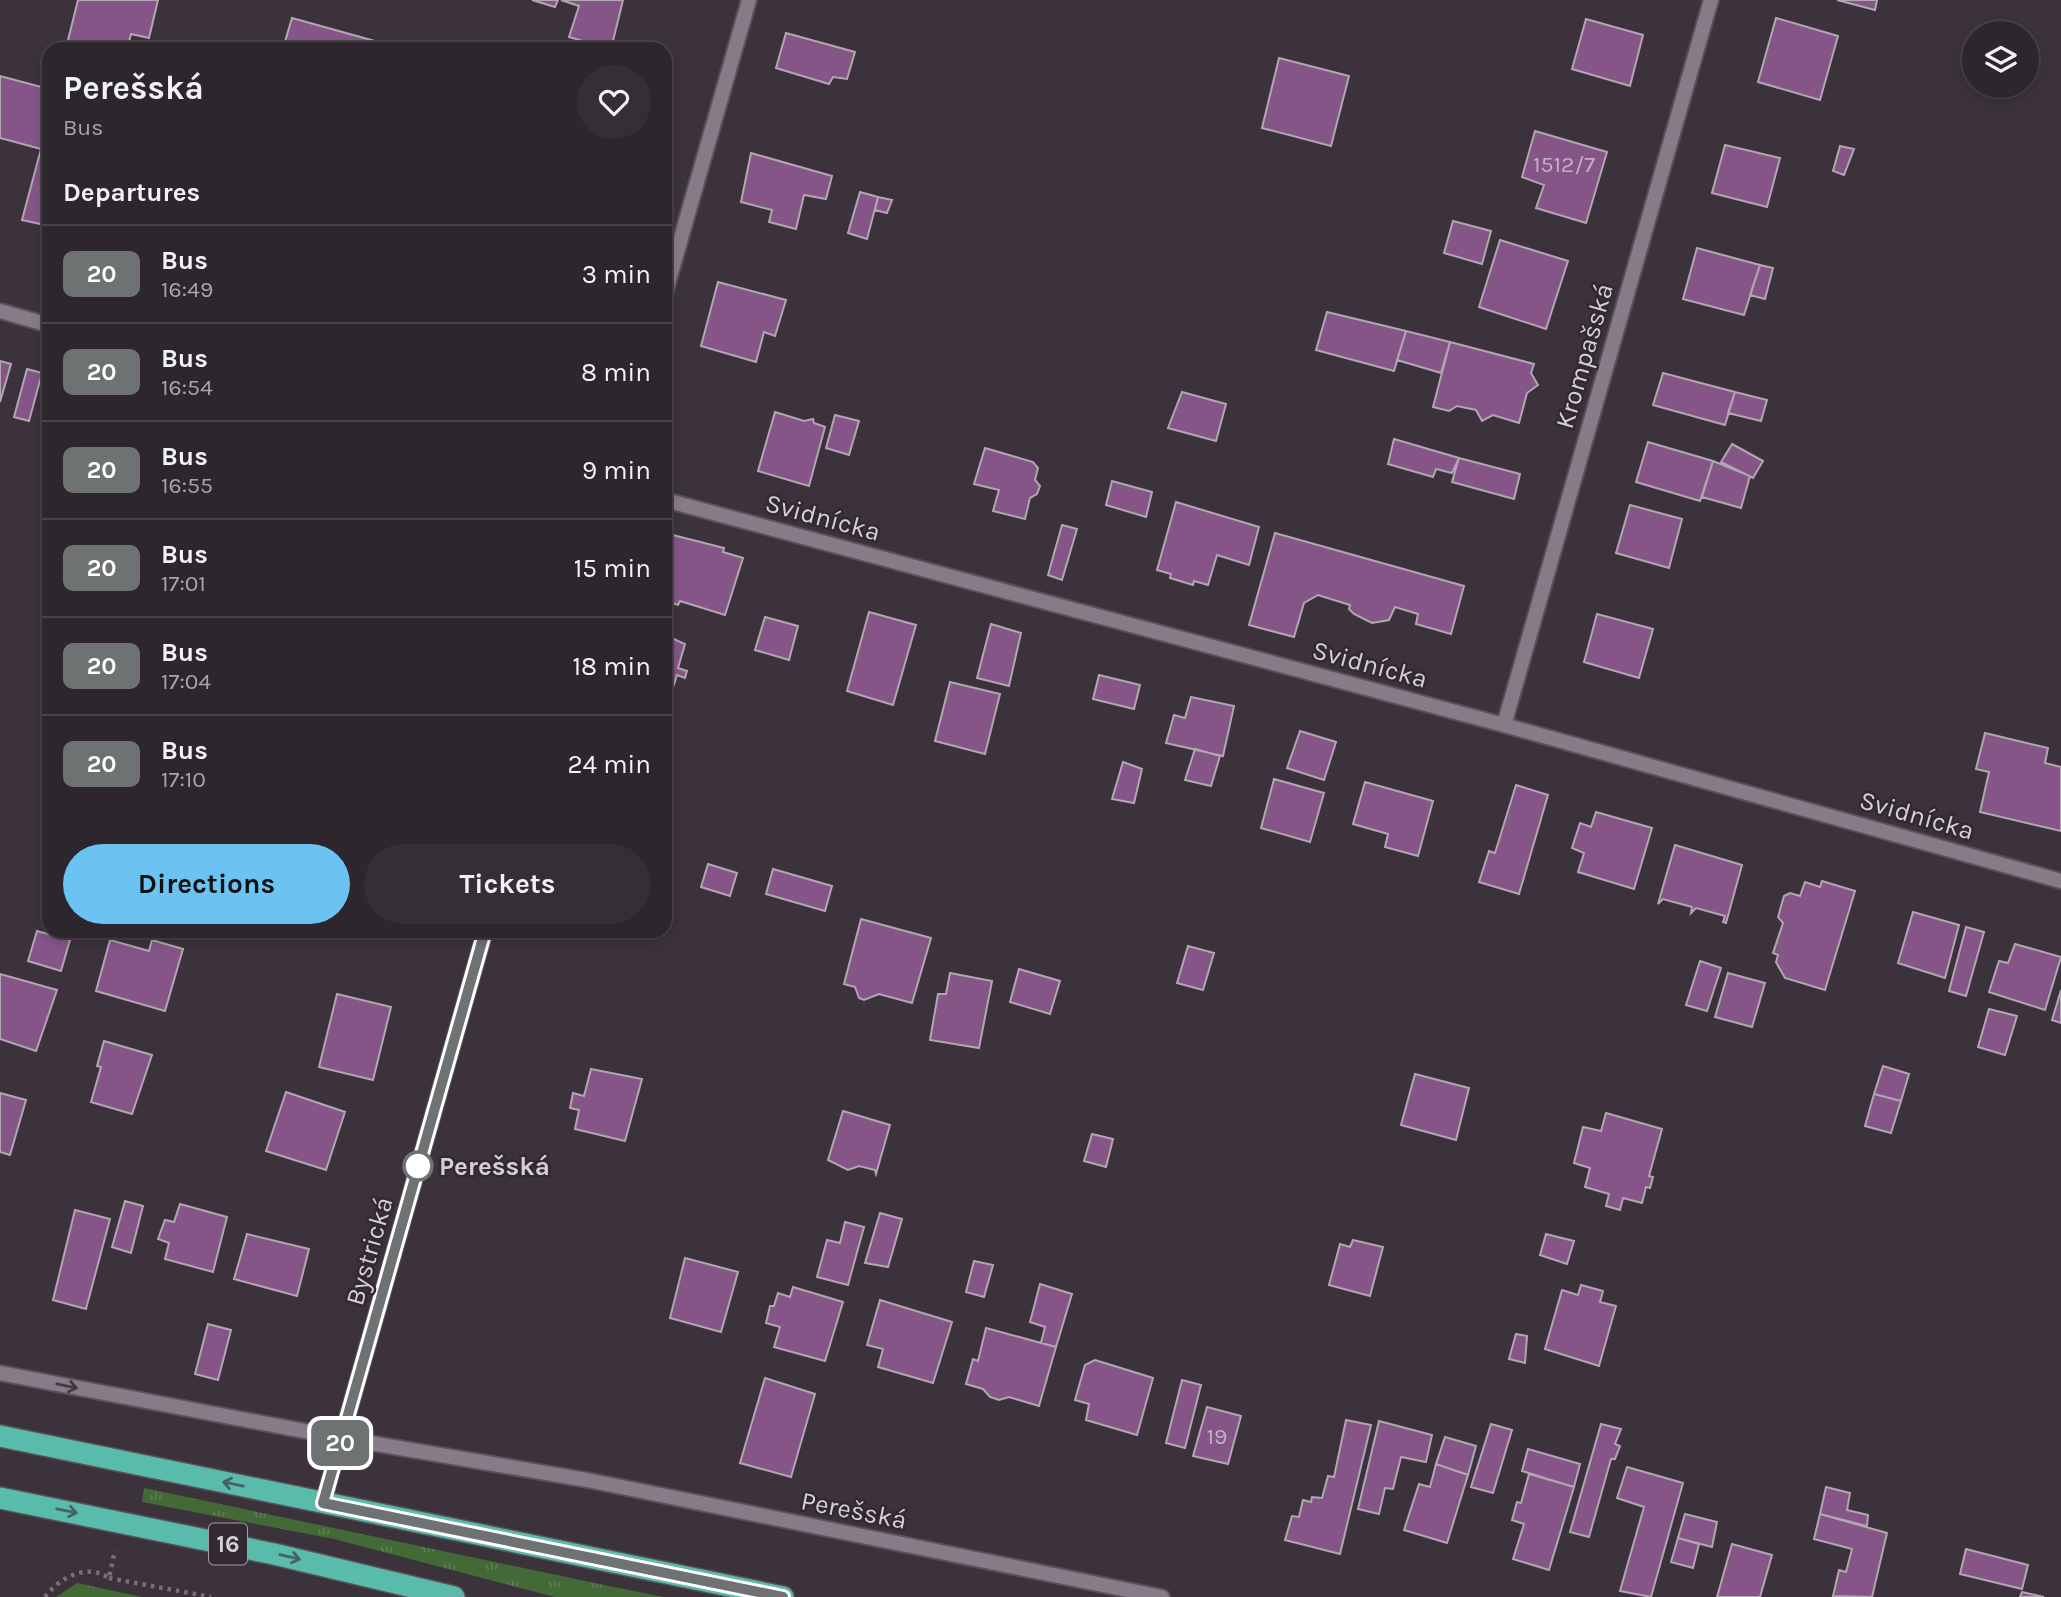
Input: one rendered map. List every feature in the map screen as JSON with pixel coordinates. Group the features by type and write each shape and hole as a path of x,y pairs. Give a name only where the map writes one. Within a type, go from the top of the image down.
{"highway":[{"name":"16","path":"0,1436 783,1597"},
{"name":"16","path":"0,1498 274,1554 454,1597"}],"street":[{"path":"672,270 749,0"},
{"name":"Krompašská","path":"1504,725 1711,0"},
{"path":"0,311 42,323"},
{"name":"Svidnícka","path":"672,502 1504,725 2061,881"},
{"name":"Bystrická","path":"323,1503 483,938"},
{"name":"Perešská","path":"0,1373 341,1438 587,1480 1162,1597"}],"path":[{"path":"109,1578 211,1597"}],"green space":[{"path":"144,1488 664,1597 555,1597 334,1539 142,1502"},
{"path":"77,1583 142,1597 56,1597"}],"building":[{"path":"78,0 158,0 149,38 131,34 129,42 68,42"},
{"path":"532,0 558,0 555,7"},
{"path":"561,0 623,0 613,42 586,42 569,37 579,6"},
{"path":"1837,0 1877,0 1875,10"},
{"path":"292,18 378,42 285,42"},
{"path":"1776,18 1838,36 1820,100 1758,82"},
{"path":"1586,19 1643,35 1630,86 1572,69"},
{"path":"786,33 855,52 847,79 833,77 829,84 776,68"},
{"path":"1279,58 1349,76 1331,146 1262,128"},
{"path":"0,76 42,87 41,149 0,138"},
{"path":"1535,131 1607,152 1586,223 1536,208 1544,185 1522,177"},
{"path":"1725,145 1780,158 1767,207 1712,193"},
{"path":"1840,146 1854,149 1844,175 1833,171"},
{"path":"41,149 42,224 22,220"},
{"path":"751,153 832,176 826,199 804,195 796,229 769,222 772,210 741,202"},
{"path":"860,192 878,197 867,239 848,233"},
{"path":"878,197 892,200 887,213 875,210"},
{"path":"1453,221 1491,231 1482,264 1444,253"},
{"path":"1500,240 1568,261 1546,329 1479,307"},
{"path":"1697,248 1760,265 1744,315 1683,299"},
{"path":"1760,265 1773,268 1765,299 1750,295"},
{"path":"718,282 786,300 775,336 764,332 756,362 701,346"},
{"path":"1327,312 1406,331 1394,371 1316,350"},
{"path":"1406,331 1450,342 1441,373 1397,360"},
{"path":"1450,342 1534,364 1531,373 1538,385 1527,393 1519,423 1493,415 1482,421 1476,410 1457,406 1449,411 1433,407"},
{"path":"0,361 11,364 0,402"},
{"path":"27,369 42,373 29,421 14,417"},
{"path":"1663,373 1735,392 1725,425 1653,405"},
{"path":"1182,392 1226,404 1216,441 1168,428"},
{"path":"1735,392 1767,400 1761,421 1728,413"},
{"path":"775,412 804,421 813,419 814,423 825,427 809,486 758,471"},
{"path":"835,415 859,421 849,455 826,448"},
{"path":"1394,439 1459,458 1452,473 1436,469 1433,477 1388,464"},
{"path":"1648,442 1713,461 1700,501 1636,482"},
{"path":"1732,444 1763,461 1753,478 1721,462"},
{"path":"985,448 1033,462 1038,468 1035,480 1040,486 1037,494 1030,498 1025,519 993,511 999,490 974,484"},
{"path":"1459,458 1520,474 1514,499 1452,482"},
{"path":"1713,461 1750,476 1741,508 1702,497"},
{"path":"1112,481 1152,492 1146,517 1106,505"},
{"path":"1176,502 1259,527 1249,565 1217,555 1208,585 1194,581 1193,585 1170,578 1171,574 1157,570"},
{"path":"1630,505 1682,519 1669,568 1616,553"},
{"path":"1062,525 1077,529 1062,580 1048,575"},
{"path":"1275,533 1464,586 1451,634 1416,624 1418,614 1395,607 1389,620 1372,623 1354,614 1349,609 1350,605 1318,595 1304,603 1294,637 1249,625"},
{"path":"672,535 724,548 723,552 743,558 725,615 680,601 678,605 672,603"},
{"path":"869,612 916,625 893,705 847,691"},
{"path":"1597,614 1653,629 1639,678 1584,662"},
{"path":"765,617 798,626 789,660 755,650"},
{"path":"991,624 1021,633 1009,686 977,678"},
{"path":"672,638 685,644 678,668 687,671 685,678 677,675 672,691"},
{"path":"1099,675 1140,685 1134,709 1093,699"},
{"path":"950,682 1000,694 985,754 935,741"},
{"path":"1191,697 1234,706 1223,756 1166,743 1174,715 1185,718"},
{"path":"1300,731 1336,742 1324,780 1287,768"},
{"path":"1985,733 2048,748 2045,763 2061,767 2061,831 1980,812 1989,772 1976,769"},
{"path":"1195,749 1220,756 1211,786 1185,780"},
{"path":"1123,762 1142,769 1134,803 1112,799"},
{"path":"1274,779 1324,793 1310,842 1261,828"},
{"path":"1365,782 1433,801 1418,856 1385,847 1388,834 1353,824"},
{"path":"1516,785 1548,795 1519,894 1479,882 1489,851 1495,853"},
{"path":"1596,812 1652,828 1634,889 1578,872 1584,853 1572,848 1580,823 1591,827"},
{"path":"1675,845 1742,865 1726,923 1723,922 1725,916 1696,908 1691,913 1692,907 1663,899 1658,904"},
{"path":"708,864 737,873 730,896 701,887"},
{"path":"773,869 832,886 825,911 766,894"},
{"path":"1822,881 1855,891 1825,990 1785,978 1776,962 1778,955 1773,953 1783,923 1778,917 1784,896 1790,893 1800,896 1805,882 1820,887"},
{"path":"1913,912 1959,925 1945,978 1898,963"},
{"path":"861,919 931,938 912,1003 879,994 864,1000 859,998 855,987 844,984"},
{"path":"1966,927 1984,932 1966,996 1949,991"},
{"path":"37,931 42,932 42,938 70,940 61,971 28,961"},
{"path":"110,940 149,951 152,940 183,949 165,1011 96,991"},
{"path":"2015,944 2061,957 2045,1010 1989,992 1999,961 2008,963"},
{"path":"1188,946 1214,953 1203,990 1177,983"},
{"path":"1700,961 1721,968 1707,1011 1686,1005"},
{"path":"1019,969 1060,981 1050,1014 1010,1002"},
{"path":"950,973 992,981 979,1048 930,1040 938,994 946,994"},
{"path":"1728,973 1765,983 1752,1027 1715,1017"},
{"path":"0,974 57,990 36,1051 0,1039"},
{"path":"2061,990 2061,1023 2052,1020"},
{"path":"337,994 391,1007 373,1080 319,1067"},
{"path":"1989,1009 2017,1016 2005,1055 1978,1047"},
{"path":"104,1041 152,1055 132,1114 91,1102 101,1067 97,1066"},
{"path":"1883,1066 1909,1074 1901,1101 1874,1094"},
{"path":"591,1069 642,1079 625,1141 575,1129 579,1110 570,1108 573,1093 584,1096"},
{"path":"1415,1074 1469,1088 1456,1140 1401,1125"},
{"path":"286,1092 345,1112 326,1170 266,1151"},
{"path":"0,1093 26,1100 10,1155 0,1152"},
{"path":"1874,1094 1901,1101 1891,1133 1865,1126"},
{"path":"843,1111 890,1125 876,1174 875,1170 859,1166 848,1170 828,1160"},
{"path":"1606,1113 1662,1129 1649,1176 1653,1177 1650,1188 1646,1187 1642,1203 1623,1198 1620,1210 1606,1206 1609,1194 1585,1187 1590,1168 1574,1163 1583,1127 1601,1131"},
{"path":"1092,1134 1113,1139 1106,1167 1084,1161"},
{"path":"125,1201 143,1206 131,1253 112,1247"},
{"path":"180,1204 227,1217 213,1272 165,1259 169,1243 158,1239 165,1220 174,1222"},
{"path":"75,1210 110,1219 86,1309 53,1300"},
{"path":"880,1213 902,1219 888,1267 865,1263"},
{"path":"845,1222 864,1227 848,1285 817,1277 827,1240 840,1243"},
{"path":"247,1234 309,1249 297,1296 234,1279"},
{"path":"1546,1234 1574,1241 1567,1264 1540,1255"},
{"path":"1353,1240 1383,1247 1370,1296 1329,1285 1340,1244 1350,1247"},
{"path":"685,1258 738,1272 721,1332 670,1318"},
{"path":"974,1261 993,1265 984,1297 966,1292"},
{"path":"1040,1284 1072,1294 1056,1347 1041,1343 1045,1327 1030,1322"},
{"path":"1581,1285 1603,1291 1600,1302 1616,1306 1599,1366 1545,1349 1562,1290 1578,1295"},
{"path":"793,1287 843,1302 825,1361 774,1347 780,1327 766,1323 770,1306 774,1306 778,1293 790,1297"},
{"path":"880,1300 952,1322 933,1383 878,1367 883,1349 867,1345"},
{"path":"208,1324 231,1330 218,1380 195,1374"},
{"path":"986,1328 1056,1347 1039,1406 1009,1397 999,1400 990,1397 983,1389 966,1384 973,1359 978,1361"},
{"path":"1516,1334 1527,1336 1525,1363 1509,1359"},
{"path":"1095,1360 1153,1378 1137,1435 1086,1420 1089,1404 1075,1400 1085,1365"},
{"path":"765,1378 815,1394 791,1477 740,1463"},
{"path":"1182,1380 1201,1385 1185,1448 1166,1443"},
{"path":"1207,1407 1241,1416 1228,1464 1193,1456"},
{"path":"1346,1420 1371,1425 1340,1554 1285,1540 1292,1516 1299,1517 1303,1500 1311,1502 1312,1497 1322,1498 1328,1476 1334,1477"},
{"path":"1379,1421 1432,1435 1426,1462 1401,1457 1393,1489 1385,1488 1379,1514 1358,1509"},
{"path":"1491,1424 1512,1430 1493,1493 1471,1487"},
{"path":"1601,1424 1621,1429 1615,1444 1620,1446 1615,1459 1611,1459 1589,1537 1570,1532"},
{"path":"1445,1437 1476,1446 1468,1475 1436,1464"},
{"path":"1528,1449 1580,1464 1574,1487 1522,1471"},
{"path":"1436,1464 1468,1475 1447,1543 1404,1530 1419,1484 1430,1487"},
{"path":"1627,1467 1683,1483 1651,1597 1620,1591 1644,1507 1617,1498"},
{"path":"1529,1474 1574,1487 1549,1570 1513,1559 1524,1524 1512,1520 1517,1502 1521,1503"},
{"path":"1826,1487 1850,1493 1847,1510 1868,1515 1867,1526 1820,1514"},
{"path":"1685,1514 1717,1522 1712,1547 1678,1538"},
{"path":"1820,1514 1887,1533 1872,1597 1833,1596 1839,1570 1846,1572 1852,1549 1814,1539"},
{"path":"1678,1538 1699,1544 1693,1568 1671,1562"},
{"path":"1732,1544 1772,1555 1760,1597 1717,1597"},
{"path":"1966,1549 2028,1565 2022,1589 1960,1574"},
{"path":"2022,1592 2044,1597 2020,1597"}],"bus line":[{"name":"20","path":"483,938 323,1503 783,1597"}],"place":[{"name":"Perešská","path":"418,1166"}]}
